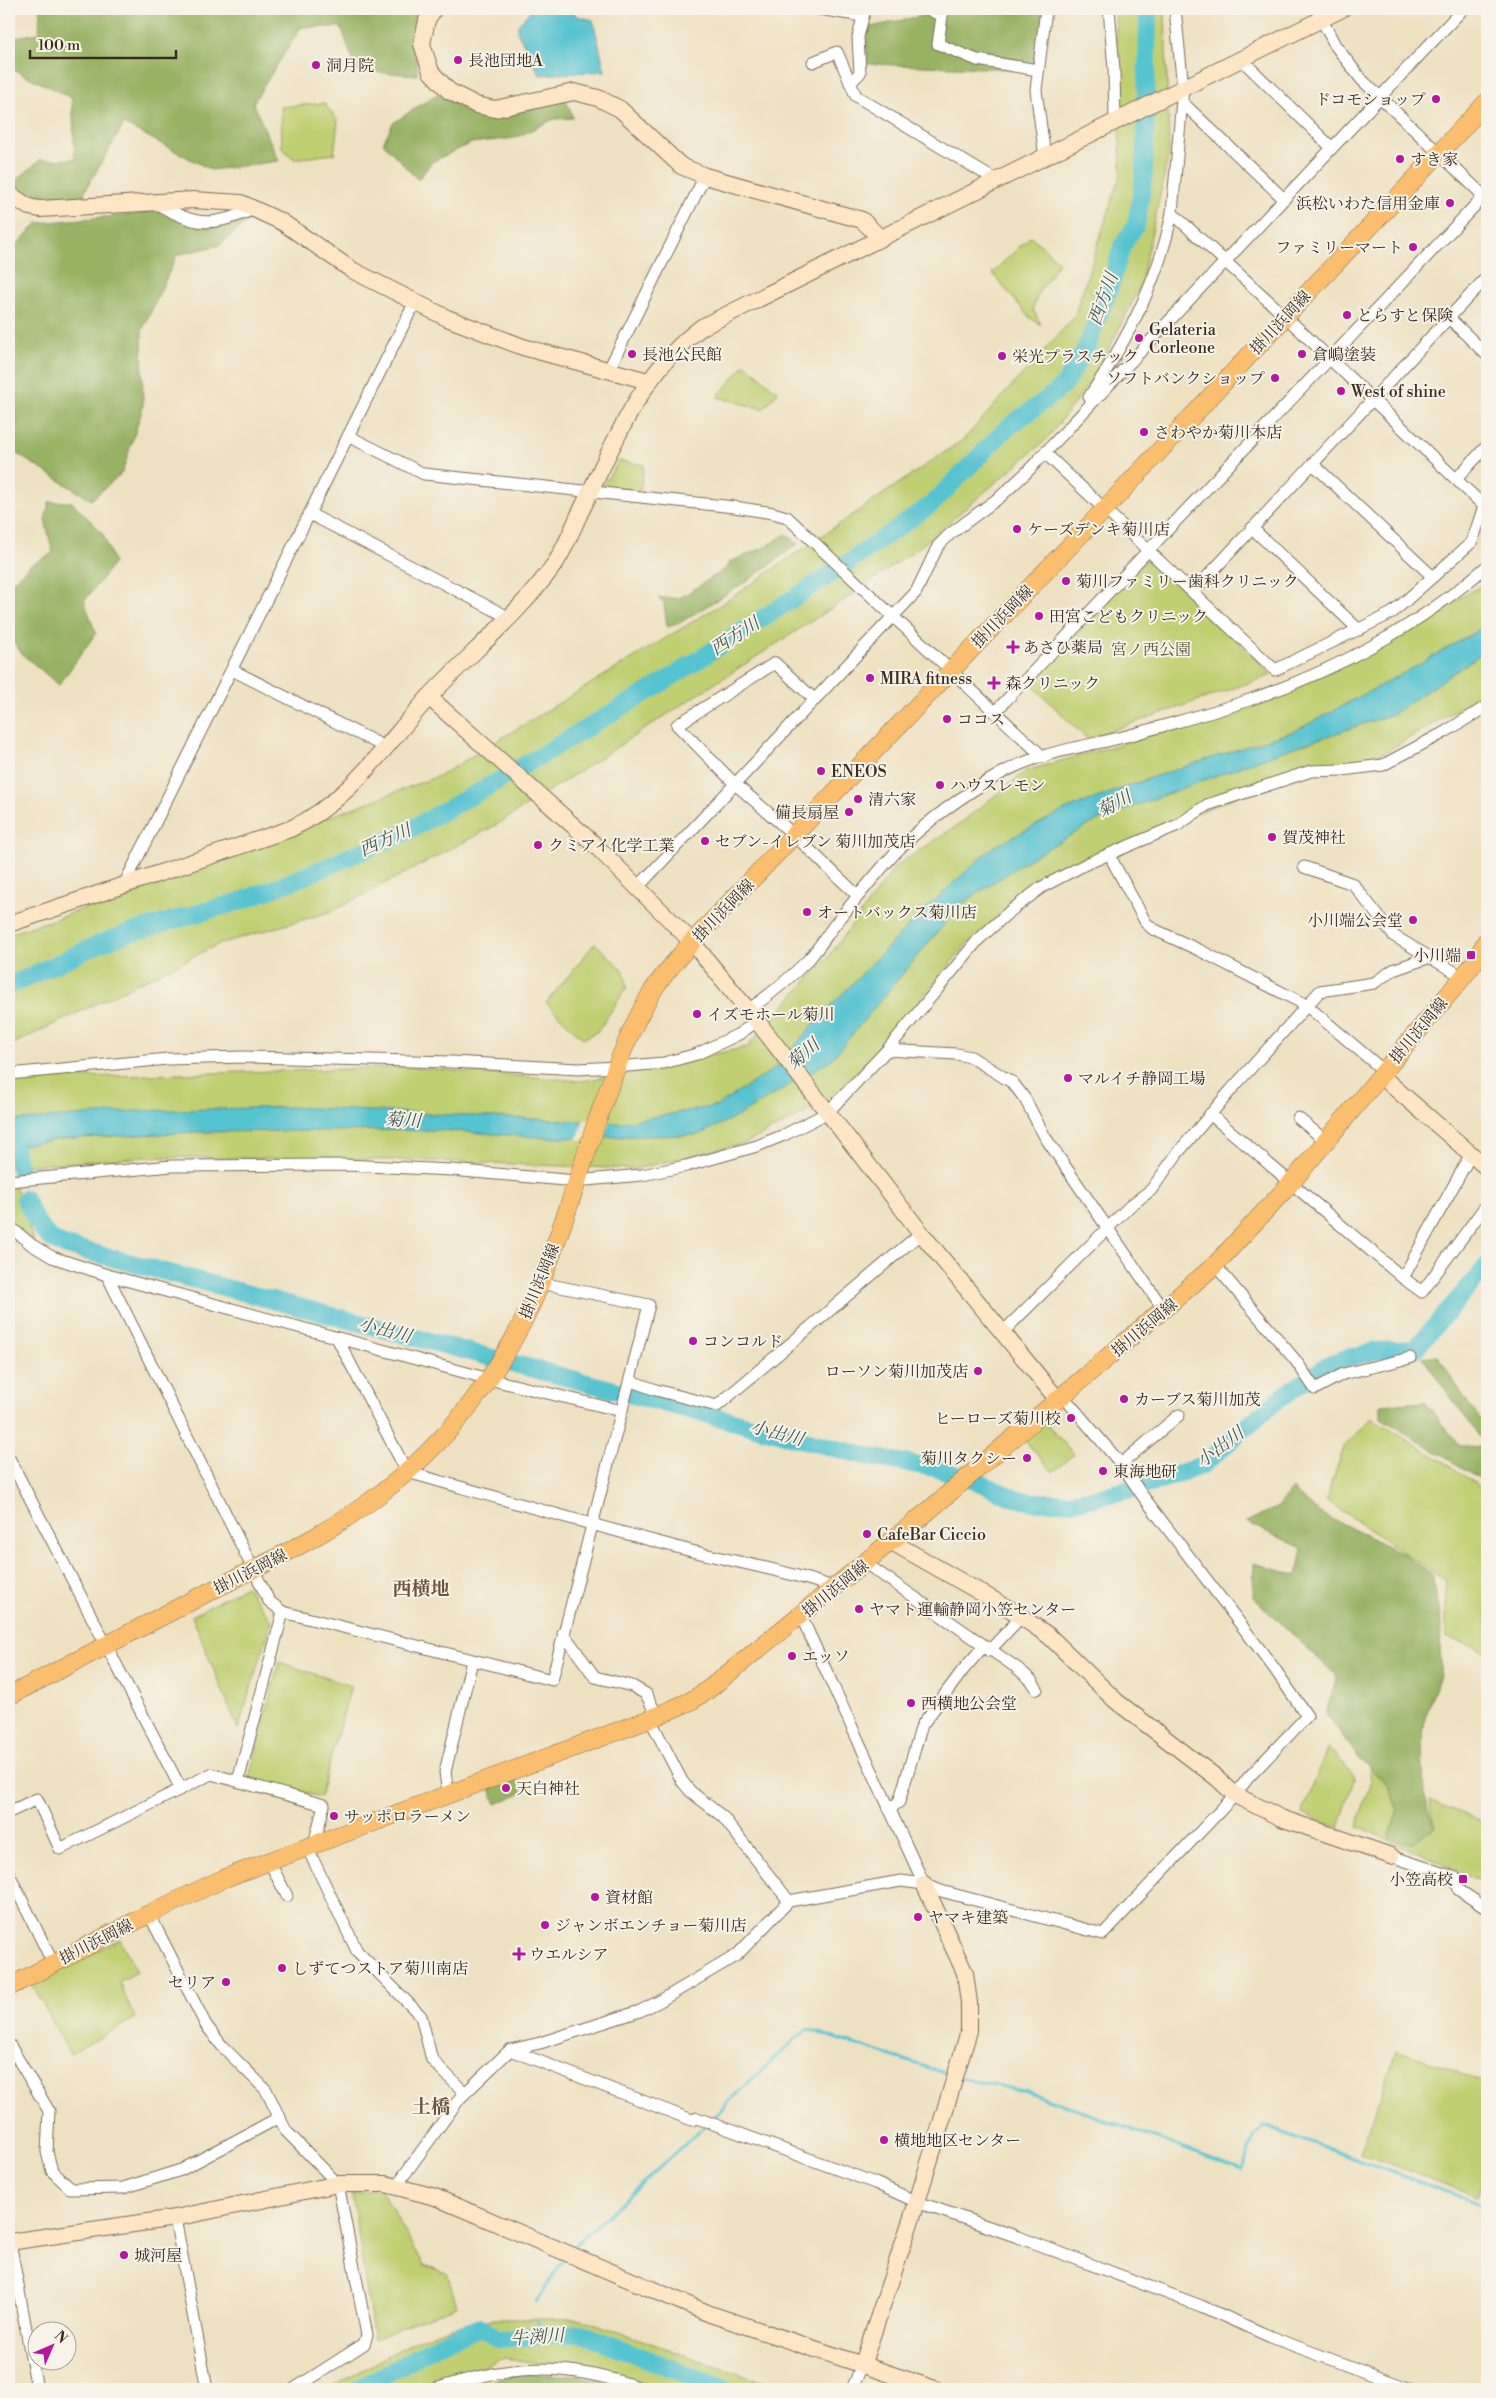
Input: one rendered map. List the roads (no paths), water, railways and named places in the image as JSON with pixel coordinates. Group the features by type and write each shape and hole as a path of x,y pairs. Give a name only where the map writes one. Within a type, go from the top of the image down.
{"main road":[{"name":"掛川浜岡線","path":"9,1696 252,1570 340,1521 376,1498 407,1472 442,1437 491,1376 506,1353 541,1283 615,1070 634,1026 653,991 692,942 1105,509 1487,102"},
{"name":"掛川浜岡線","path":"9,1987 149,1914 225,1878 653,1718 691,1701 709,1689 892,1542 1215,1265 1291,1183 1462,977 1487,941"}],"street":[{"path":"434,9 427,20 422,44 431,72 449,91 476,105 495,109 574,92 598,98 620,109 681,166 705,176 862,220 879,237"},
{"path":"819,9 864,13 858,37 860,73 850,83"},
{"path":"928,9 942,16 938,44 977,60 1038,70"},
{"path":"1045,157 1036,90 1046,9"},
{"path":"1109,9 1118,121"},
{"path":"1070,425 1113,362 1134,322 1167,243 1172,213 1179,94 1175,9"},
{"path":"9,924 290,829 310,820 335,801 429,697 508,617 556,562 621,429 648,381 672,352 702,327 879,237 1118,121 1179,94 1319,14 1342,9"},
{"path":"638,887 916,592 938,546 950,534 1000,497 1045,453 1464,9"},
{"path":"995,712 1149,552 1330,358 1486,198 1352,69 1319,14"},
{"path":"813,62 837,52 856,96 997,181"},
{"path":"1241,58 1332,148"},
{"path":"1179,94 1284,199"},
{"path":"609,369 705,176"},
{"path":"9,194 28,207 40,209 193,200 241,203 282,222 352,270 447,318 523,347 648,381"},
{"path":"1045,453 1275,670 1392,613 1472,542 1484,506 1226,260 1172,213"},
{"path":"1193,592 1487,277"},
{"path":"124,885 415,302"},
{"path":"1449,318 1487,356"},
{"path":"348,436 424,474 591,491 773,513 787,517 1043,757"},
{"path":"1456,479 1487,446"},
{"path":"1313,464 1433,577"},
{"path":"310,514 508,617"},
{"path":"1252,528 1359,630"},
{"path":"9,1074 168,1059 244,1057 452,1062 615,1070 664,1063 697,1054 739,1034 755,1019 774,992 810,957 858,896 897,852 950,806 1005,771 1043,757 1130,735 1249,700 1330,668 1399,630 1437,605 1487,566"},
{"path":"815,700 775,664 678,725 734,783 794,835 858,896"},
{"path":"232,670 385,747"},
{"path":"401,2187 402,2178 465,2093 510,2050 540,2043 640,2011 660,2001 737,1956 789,1901 901,1881 924,1884 941,1891 1103,1934 1307,1716 1274,1668 1142,1495 1121,1464 1003,1332 921,1233 755,1019 692,942 638,887 535,791 429,697"},
{"path":"9,1181 172,1166 344,1165 451,1170 576,1181 642,1175 686,1166 756,1146 784,1135 826,1111 887,1050 978,940 1009,912 1042,887 1086,864 1178,825 1207,805 1257,791 1306,772 1383,765 1445,732 1487,706"},
{"path":"1113,862 1146,923 1153,929 1199,950 1306,1005 1487,1168"},
{"path":"1304,867 1353,884 1394,936 1462,977"},
{"path":"1003,1332 1107,1228 1131,1205 1151,1190 1177,1154 1210,1114 1320,991 1374,983 1393,970 1430,957"},
{"path":"887,1050 956,1054 971,1057 1013,1083 1025,1099 1045,1138 1164,1310"},
{"path":"1210,1114 1402,1278 1422,1292 1487,1204"},
{"path":"1298,1118 1326,1141"},
{"path":"1402,1278 1471,1154"},
{"path":"9,1226 32,1246 52,1257 107,1276 622,1411"},
{"path":"631,1381 656,1390 717,1406 921,1233"},
{"path":"1215,1265 1315,1389 1343,1374 1410,1358"},
{"path":"107,1276 269,1601 283,1612 552,1680 563,1632 631,1381 649,1305 541,1283"},
{"path":"338,1338 407,1472 592,1525 725,1560 808,1578 835,1588"},
{"path":"1121,1464 1179,1415"},
{"path":"9,1458 181,1789"},
{"path":"892,1542 1021,1617 1049,1636 1116,1701 1235,1795 1281,1818 1456,1878 1459,1890 1487,1908"},
{"path":"865,1563 986,1649 1017,1668 1031,1680 1037,1689"},
{"path":"238,1781 283,1612"},
{"path":"801,1616 965,1973 969,1994 969,2031 917,2202 852,2389"},
{"path":"889,1809 899,1802 922,1725 963,1670 1021,1617"},
{"path":"563,1632 595,1677 632,1686 646,1694 653,1718 682,1781 690,1791 723,1818 789,1901"},
{"path":"448,1794 445,1772 472,1661"},
{"path":"9,1812 37,1799 60,1848 211,1774 324,1805 311,1846 357,1951 421,2016 432,2060 465,2093"},
{"path":"269,1861 287,1896"},
{"path":"9,1874 53,1963"},
{"path":"149,1914 206,2024 222,2046 266,2090 286,2131 338,2184 367,2335 364,2344 294,2389"},
{"path":"9,2044 49,2111 47,2152 52,2171 71,2189 122,2188 180,2170 280,2117"},
{"path":"510,2050 692,2120 697,2118 875,2183 917,2202 1201,2306 1272,2337 1410,2389"},
{"path":"37,2389 9,2242 175,2218 338,2184 370,2183 401,2187 435,2197 710,2314 935,2389"},
{"path":"175,2218 207,2389"},
{"path":"435,2389 481,2375 545,2368 613,2378 644,2389"}],"water":[{"path":"532,9 572,9 576,16 593,20 605,71 540,75 517,31 518,25"},
{"name":"菊川","path":"1487,625 1487,650 1393,714 1274,754 1098,820 1029,859 960,905 831,1060 738,1116 698,1135 549,1138 438,1130 197,1132 62,1139 9,1147 9,1121 136,1111 290,1107 618,1123 717,1106 778,1066 815,1022 926,908 993,847 1067,809 1150,778 1297,730 1415,667"}],"waterway":[{"name":"西方川","path":"9,986 99,944 129,933 241,901 303,877 402,834 493,784 664,682 845,565 932,504 1006,429 1055,393 1066,382 1086,348 1110,287 1122,246 1136,225 1144,177 1148,17 1145,9"},
{"name":"小出川","path":"9,1129 20,1170"},
{"name":"小出川","path":"25,1199 35,1220 44,1232 63,1245 865,1456 934,1468 978,1482 1014,1498 1033,1502 1071,1502 1095,1498 1147,1485 1203,1465 1275,1402 1325,1367 1343,1359 1376,1351 1415,1349 1487,1266"},
{"path":"711,2121 738,2092 807,2029 951,2075"},
{"path":"959,2078 1029,2092 1242,2170 1255,2135 1263,2126 1487,2206"},
{"path":"574,2246 706,2125"},
{"path":"536,2302 562,2262"},
{"path":"537,2320 538,2335"},
{"name":"牛渕川","path":"358,2389 451,2338 481,2327 499,2339 581,2333 724,2389"}],"place":[{"name":"長池団地A","path":"458,60"},
{"name":"洞月院","path":"316,65"},
{"name":"ドコモショップ","path":"1436,99"},
{"name":"すき家","path":"1400,159"},
{"name":"浜松いわた信用金庫","path":"1450,203"},
{"name":"ファミリーマート","path":"1413,247"},
{"name":"とらすと保険","path":"1347,315"},
{"name":"Gelateria Corleone","path":"1139,338"},
{"name":"長池公民館","path":"632,354"},
{"name":"倉嶋塗装","path":"1302,354"},
{"name":"栄光プラスチック","path":"1002,356"},
{"name":"ソフトバンクショップ","path":"1275,378"},
{"name":"West of shine","path":"1341,391"},
{"name":"さわやか菊川本店","path":"1144,432"},
{"name":"ケーズデンキ菊川店","path":"1017,529"},
{"name":"菊川ファミリー歯科クリニック","path":"1066,581"},
{"name":"田宮こどもクリニック","path":"1039,616"},
{"name":"あさひ薬局","path":"1013,647"},
{"name":"MIRA fitness","path":"870,678"},
{"name":"森クリニック","path":"994,683"},
{"name":"ココス","path":"947,719"},
{"name":"ENEOS","path":"821,771"},
{"name":"ハウスレモン","path":"940,785"},
{"name":"清六家","path":"858,799"},
{"name":"備長扇屋","path":"849,812"},
{"name":"賀茂神社","path":"1272,837"},
{"name":"セブン-イレブン 菊川加茂店","path":"705,841"},
{"name":"クミアイ化学工業","path":"538,845"},
{"name":"オートバックス菊川店","path":"807,912"},
{"name":"小川端公会堂","path":"1413,920"},
{"name":"小川端","path":"1471,955"},
{"name":"イズモホール菊川","path":"697,1014"},
{"name":"マルイチ静岡工場","path":"1068,1078"},
{"name":"コンコルド","path":"693,1341"},
{"name":"ローソン菊川加茂店","path":"978,1371"},
{"name":"カーブス菊川加茂","path":"1124,1399"},
{"name":"ヒーローズ菊川校","path":"1071,1418"},
{"name":"菊川タクシー","path":"1027,1458"},
{"name":"東海地研","path":"1103,1471"},
{"name":"CafeBar Ciccio","path":"867,1534"},
{"name":"ヤマト運輸静岡小笠センター","path":"859,1609"},
{"name":"エッソ","path":"792,1656"},
{"name":"西横地公会堂","path":"911,1703"},
{"name":"天白神社","path":"506,1788"},
{"name":"サッポロラーメン","path":"334,1816"},
{"name":"小笠高校","path":"1463,1879"},
{"name":"資材館","path":"595,1897"},
{"name":"ヤマキ建築","path":"918,1917"},
{"name":"ジャンボエンチョー菊川店","path":"545,1925"},
{"name":"ウエルシア","path":"519,1954"},
{"name":"しずてつストア菊川南店","path":"282,1968"},
{"name":"セリア","path":"226,1982"},
{"name":"横地地区センター","path":"884,2140"},
{"name":"城河屋","path":"124,2255"}],"district":[{"name":"西横地","path":"421,1588"},
{"name":"土橋","path":"431,2106"}],"park label":[{"name":"宮ノ西公園","path":"1151,649"}]}
